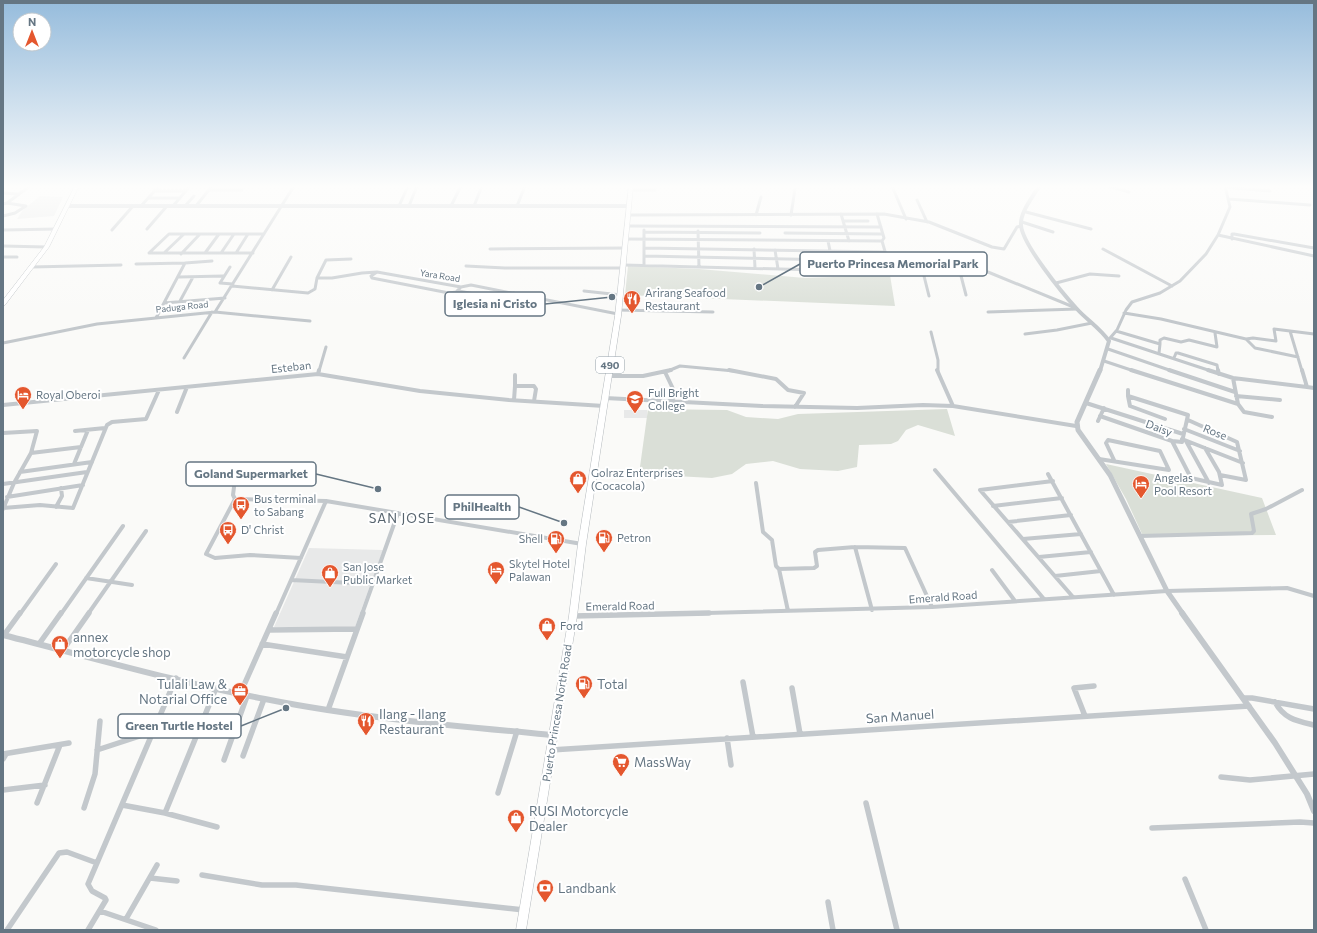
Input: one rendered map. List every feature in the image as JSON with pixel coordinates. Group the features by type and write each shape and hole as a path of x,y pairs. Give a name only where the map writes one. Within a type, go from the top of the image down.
{"main road":[{"path":"3,304 6,296 46,247 56,230"},
{"name":"Puerto Princesa North Road","path":"521,930 573,616 582,544 618,312 627,230"}],"street":[{"path":"3,230 27,230"},
{"name":"Paduga Road","path":"3,343 92,325 214,312 225,298 267,230"},
{"path":"698,230 699,267"},
{"path":"759,230 764,250"},
{"path":"784,230 786,240"},
{"path":"846,230 849,241"},
{"path":"882,230 884,238 882,241 891,272"},
{"path":"947,230 1002,250 1015,230"},
{"path":"1024,230 1027,240 1056,283 1076,309 1109,338 1233,378 1314,388"},
{"path":"1043,230 1053,232"},
{"path":"1076,426 1104,361 1108,349 1109,338 1116,331 1124,313 1132,302 1160,293 1180,282 1206,254 1221,230"},
{"path":"644,265 645,232 760,233"},
{"path":"785,233 883,234"},
{"path":"164,254 184,234"},
{"path":"181,254 200,234"},
{"path":"205,253 219,234"},
{"path":"221,253 234,234"},
{"path":"236,253 248,234"},
{"path":"253,253 149,253 168,235 264,234"},
{"path":"1232,239 1232,235 1234,234 1314,248"},
{"path":"1218,236 1314,256"},
{"path":"626,239 882,241"},
{"path":"828,241 834,270"},
{"path":"3,246 46,247"},
{"path":"1301,246 1303,253"},
{"path":"490,249 625,248"},
{"path":"645,248 885,252"},
{"path":"754,249 755,268"},
{"path":"1103,249 1172,286"},
{"path":"775,250 778,269"},
{"path":"645,256 888,261"},
{"path":"3,257 16,257"},
{"path":"272,290 291,257"},
{"path":"230,267 223,276 221,284 272,290 310,292 315,289 317,278 326,260 351,259"},
{"path":"136,264 212,261"},
{"path":"156,318 179,277 185,263"},
{"path":"466,266 505,268 644,265 891,272 982,272 994,274 1076,309"},
{"path":"31,267 122,266"},
{"name":"Yara Road","path":"317,278 333,280 370,272 377,272 461,287 471,284 618,312 713,312"},
{"path":"377,272 371,276 371,278 449,293 458,291 505,300 508,300 514,293"},
{"path":"923,272 929,296"},
{"path":"960,272 966,295"},
{"path":"1056,283 1090,274 1119,276"},
{"path":"179,277 223,276"},
{"path":"180,301 193,277"},
{"path":"458,291 461,287"},
{"path":"584,291 620,295"},
{"path":"164,303 225,298"},
{"path":"988,312 1076,309"},
{"path":"184,358 214,312 310,321"},
{"path":"1124,313 1161,319 1215,333 1246,339 1253,338 1276,341 1274,329 1314,334"},
{"path":"1025,334 1057,330 1092,323"},
{"path":"1290,330 1307,387"},
{"path":"1116,331 1160,344"},
{"path":"931,332 938,360 937,369 952,406"},
{"path":"1159,353 1160,340 1164,338 1179,342 1190,341 1217,347 1215,333"},
{"path":"1246,339 1255,348 1298,357"},
{"path":"318,374 326,347"},
{"path":"1108,349 1236,394 1280,400"},
{"path":"1174,358 1178,352 1217,365 1219,374"},
{"path":"1104,361 1238,404"},
{"path":"608,376 639,376 664,372 679,366 715,367 776,379 788,390 792,392 804,393 795,406"},
{"path":"664,372 675,395 668,401"},
{"name":"Esteban","path":"3,405 318,374 385,386 514,400 604,406"},
{"path":"514,400 516,375"},
{"path":"1233,378 1238,404 1245,413 1272,417"},
{"path":"515,386 536,388 534,401"},
{"path":"177,412 187,387"},
{"path":"3,433 36,430 31,453 3,508 37,505 73,508 105,428 112,422 146,419 159,390"},
{"path":"1128,390 1130,406 1165,419"},
{"path":"1128,396 1188,415 1182,443 1172,441"},
{"path":"604,398 857,408 952,406 1076,426"},
{"path":"1086,403 1104,408 1183,438 1243,463"},
{"path":"1098,421 1104,408"},
{"name":"Daisy","path":"1100,416 1172,441 1190,477 1209,483"},
{"path":"1188,420 1237,442 1246,480 1220,475"},
{"path":"1076,426 1082,437 1110,475 1166,591 1250,706 1296,775 1307,794 1314,811"},
{"path":"75,431 105,428"},
{"name":"Rose","path":"1184,429 1240,451"},
{"path":"74,464 88,430"},
{"path":"1183,438 1209,483 1223,484 1220,475 1205,448"},
{"path":"1099,459 1114,460 1164,471 1169,470 1160,451 1108,440 1106,443 1114,460"},
{"path":"31,453 81,447"},
{"path":"20,472 92,462"},
{"path":"935,470 1044,599"},
{"path":"3,484 14,484 87,472"},
{"path":"1048,474 1114,594"},
{"path":"1052,482 980,489 993,506 1073,597"},
{"path":"756,483 763,532 772,540 776,566 779,569 788,611"},
{"path":"8,497 83,485"},
{"path":"234,487 233,495 235,499 206,551 207,556 220,558 234,556 301,558"},
{"path":"56,507 62,496 61,488"},
{"path":"1140,536 1252,533 1254,531 1251,514 1266,509 1302,490"},
{"path":"993,506 1062,498"},
{"path":"235,499 326,502 582,544"},
{"path":"224,760 244,695 262,644 326,502"},
{"path":"328,710 398,513"},
{"path":"1008,522 1071,515"},
{"path":"39,644 123,526"},
{"path":"63,650 146,531"},
{"path":"1023,539 1081,534"},
{"path":"779,569 814,568 817,566 815,552 818,550 855,547 904,548 932,607"},
{"path":"855,547 872,610"},
{"path":"1039,557 1091,552"},
{"path":"56,564 3,635 264,699 328,710 553,735"},
{"path":"992,570 1015,601"},
{"path":"1055,576 1101,571"},
{"path":"86,578 132,585"},
{"path":"291,580 374,584"},
{"name":"Emerald Road","path":"573,616 872,610 1166,591 1287,588 1314,596"},
{"path":"269,630 357,629"},
{"path":"262,644 347,657"},
{"path":"88,930 106,902 105,898 88,888 88,884 176,678"},
{"path":"743,682 753,737"},
{"path":"1085,716 1074,688 1094,686"},
{"path":"165,813 216,688"},
{"path":"792,688 800,734"},
{"path":"1244,698 1252,698 1314,709"},
{"path":"243,756 264,699"},
{"path":"1275,702 1278,710 1285,717 1314,725"},
{"name":"San Manuel","path":"551,750 1250,706"},
{"path":"84,808 95,774 100,721"},
{"path":"498,793 517,731"},
{"path":"97,750 152,732"},
{"path":"727,738 731,765"},
{"path":"4,755 69,743"},
{"path":"37,803 60,745"},
{"path":"1222,778 1250,780 1314,774"},
{"path":"3,790 45,785"},
{"path":"1307,794 1314,796"},
{"path":"866,803 897,930"},
{"path":"122,805 165,813 217,827"},
{"path":"1152,828 1300,822 1314,823"},
{"path":"7,930 59,853 67,852 97,863"},
{"path":"126,920 157,865"},
{"path":"202,875 262,884 296,885 524,910"},
{"path":"150,878 177,881"},
{"path":"1185,879 1206,930"},
{"path":"828,902 833,930"},
{"path":"100,911 156,930"}],"shaded area":[{"path":"628,266 699,269 805,278 890,275 895,306 625,295"},
{"path":"648,409 727,410 746,417 778,419 798,414 947,409 955,436 918,425 906,430 898,441 891,444 859,445 857,467 838,471 800,469 773,461 746,464 732,474 712,478 639,474"},
{"name":"Full Bright College","path":"624,410 647,410 647,418 624,418"},
{"path":"1106,464 1262,498 1276,535 1143,536 1126,499"},
{"name":"San Jose Public Market","path":"309,548 383,550 355,627 274,627"}],"place":[{"name":"Puerto Princesa Memorial Park","path":"759,287"},
{"name":"Iglesia ni Cristo","path":"612,297"},
{"name":"Arirang Seafood Restaurant","path":"632,314"},
{"name":"Royal Oberoi","path":"23,410"},
{"name":"Full Bright College","path":"635,414"},
{"name":"Goland Supermarket","path":"378,489"},
{"name":"Golraz Enterprises (Cocacola)","path":"578,494"},
{"name":"Angelas Pool Resort","path":"1141,499"},
{"name":"Bus terminal to Sabang","path":"241,520"},
{"name":"PhilHealth","path":"564,523"},
{"name":"D' Christ","path":"228,545"},
{"name":"Petron","path":"604,553"},
{"name":"Shell","path":"556,554"},
{"name":"Skytel Hotel Palawan","path":"496,585"},
{"name":"San Jose Public Market","path":"330,588"},
{"name":"Ford","path":"547,641"},
{"name":"annex motorcycle shop","path":"60,659"},
{"name":"Total","path":"584,699"},
{"name":"Tulali Law & Notarial Office","path":"240,706"},
{"name":"Green Turtle Hostel","path":"286,708"},
{"name":"Ilang - Ilang Restaurant","path":"366,736"},
{"name":"MassWay","path":"621,777"},
{"name":"RUSI Motorcycle Dealer","path":"516,833"},
{"name":"Landbank","path":"545,903"}],"district":[{"name":"SAN JOSE","path":"402,518"}]}
